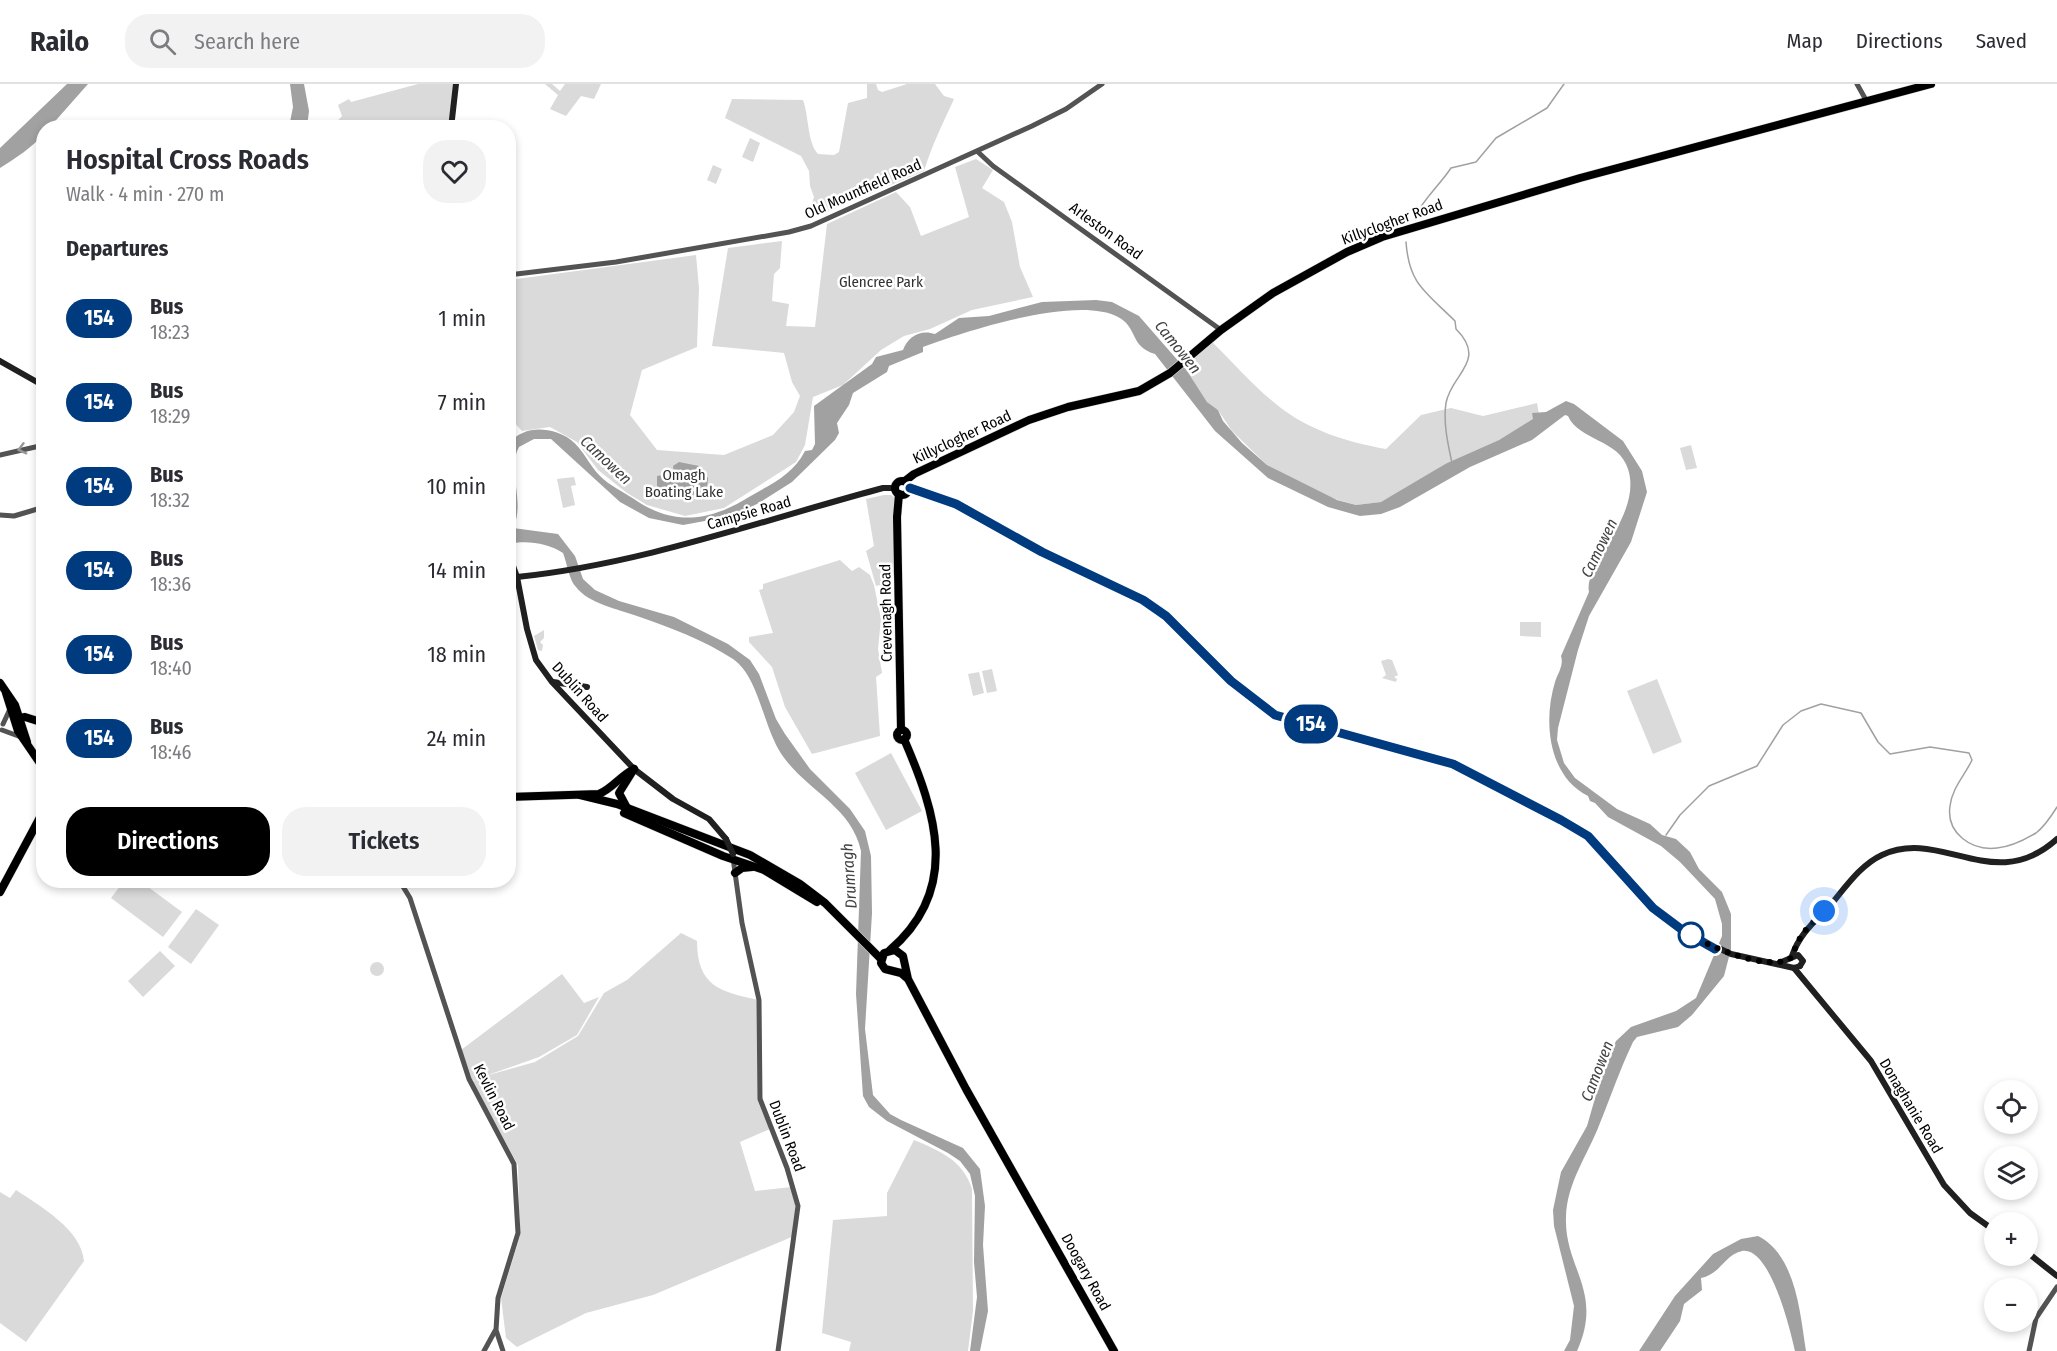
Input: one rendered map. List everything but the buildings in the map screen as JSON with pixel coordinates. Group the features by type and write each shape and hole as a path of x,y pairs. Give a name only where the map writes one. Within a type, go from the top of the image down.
{"highway":[{"name":"Killyclogher Road","path":"908,485 914,474 1029,420 1068,407 1133,394 1170,373 1221,330 1273,293 1347,252 1417,225 1931,84"},
{"path":"899,481 908,485 905,495 897,491 899,481"},
{"name":"Crevenagh Road","path":"897,491 901,730 906,733 904,739 927,793 934,819 937,851 934,878 926,899 902,939"},
{"path":"0,683 25,741 36,757"},
{"path":"12,707 36,720"},
{"path":"18,722 36,721"},
{"path":"25,741 30,727 36,722"},
{"path":"516,797 599,794 612,789 625,774 634,769"},
{"path":"627,808 619,793 634,769"},
{"path":"580,795 627,808 750,855 800,884 849,924 874,950 885,954 901,954 902,939"},
{"path":"599,799 624,813 757,867 841,917"},
{"path":"0,892 36,825"},
{"path":"735,873 746,866 757,867"},
{"path":"902,939 885,954 885,969 908,979"},
{"name":"Doogary Road","path":"901,954 908,979 966,1089 1114,1351"},
{"path":"896,972 903,964"}],"main road":[{"path":"452,120 456,84"},
{"path":"0,361 36,381"},
{"path":"908,485 956,504 1042,552 1143,600 1166,616 1231,681 1275,715 1453,764 1561,820 1594,843 1653,908 1685,932 1715,949 1796,967"},
{"name":"Campsie Road","path":"517,577 565,570 695,541 884,488 897,491"},
{"name":"Dublin Road","path":"517,577 526,629 536,660 552,682 634,769 673,799 709,819 726,839 733,856"},
{"path":"552,682 586,687"},
{"path":"1791,957 1802,934 1857,875 1884,854 1899,850 1921,850 1992,863 2009,863 2031,857 2057,839"},
{"path":"1796,967 1803,961 1798,942"},
{"path":"1778,963 1800,956"},
{"path":"1791,957 1796,967"},
{"name":"Donaghanie Road","path":"1796,967 1810,988 1871,1061 1944,1185 1970,1213 1984,1223"},
{"path":"2038,1261 2057,1276"}],"street":[{"name":"Old Mountfield Road","path":"516,274 616,262 789,232 835,216 978,152 1058,113 1102,84"},
{"path":"1857,84 1866,100"},
{"name":"Arleston Road","path":"978,152 993,166 1221,330"},
{"path":"0,455 36,447"},
{"path":"0,515 14,516 36,509"},
{"path":"1,727 12,707"},
{"path":"1,727 18,722"},
{"path":"1,727 25,741"},
{"name":"Dublin Road","path":"733,856 742,922 759,1000 760,1099 787,1168 798,1206 778,1351"},
{"name":"Kevlin Road","path":"404,888 410,898 469,1079 514,1164 518,1233 498,1298 496,1330 503,1351"},
{"path":"2029,1351 2036,1318 2057,1287"},
{"name":"Kevlin Road","path":"484,1350 496,1330"},
{"path":"490,1341 499,1342"}],"green space":[{"path":"418,84 456,84 452,120 338,120 342,116 338,105 349,99 351,102"},
{"path":"545,84 552,84 560,91 565,84 601,84 594,99 581,96 566,116 550,109 558,95"},
{"path":"867,84 876,84 878,90 882,92 907,84 935,84 944,96 954,99 924,171 810,219 809,212 814,197 810,186 809,171 801,156 725,118 732,99 803,100 814,149 818,154 834,155 839,152 848,103 867,98"},
{"path":"750,138 760,143 753,162 742,157"},
{"path":"976,159 993,170 982,188 1004,202 1012,222 1020,267 1033,297 972,310 930,329 904,336 881,350 843,385 813,397 805,445 796,462 724,508 685,516 647,505 627,493 598,470 577,442 550,427 522,431 516,425 516,279 696,255 699,288 697,347 642,370 630,415 657,450 724,455 773,435 794,412 800,396 792,382 784,353 712,346 728,248 782,241 780,268 774,274 772,301 789,304 786,326 815,327 827,224 896,192 910,207 921,236 969,217 955,167"},
{"path":"713,165 722,169 716,184 707,180"},
{"path":"1210,340 1259,389 1288,413 1328,434 1371,446 1386,449 1421,415 1451,408 1483,416 1537,403 1539,414 1532,413 1534,419 1499,440 1447,463 1381,502 1356,505 1325,496 1267,465 1232,431 1218,410 1207,402 1182,365"},
{"path":"1691,445 1697,468 1686,470 1680,448"},
{"path":"574,477 576,485 571,486 575,505 563,508 557,479"},
{"path":"891,495 895,498 895,573 888,583 876,586 866,551 874,546 866,499"},
{"path":"840,560 852,571 859,567 870,575 874,585 881,619 878,649 882,673 876,677 880,736 812,754 785,707 772,667 749,642 749,637 773,633 759,590 763,589 763,584"},
{"path":"1520,622 1541,622 1541,637 1520,636"},
{"path":"544,630 544,638 540,642 543,645 542,651 538,650 534,636"},
{"path":"1392,660 1398,675 1394,677 1397,679 1396,682 1382,678 1386,675 1381,661"},
{"path":"992,669 997,691 987,693 982,671"},
{"path":"979,672 984,693 973,696 968,674"},
{"path":"1657,679 1682,742 1653,754 1627,691"},
{"path":"891,753 922,811 886,830 855,773"},
{"path":"119,888 149,888 182,912 163,937 111,898"},
{"path":"196,909 219,925 191,964 168,947"},
{"path":"681,933 697,941 701,968 713,984 733,994 759,1000 759,1085 770,1129 740,1142 755,1191 792,1187 796,1196 794,1236 653,1295 586,1313 517,1347 506,1338 501,1298 520,1236 518,1165 472,1082 475,1080 471,1081 461,1050 562,974 584,1003 599,997 577,1035 539,1057 485,1076 535,1062 578,1036 604,993 627,980"},
{"path":"160,951 175,966 143,997 128,981"},
{"path":"377,962 382,964 384,969 382,974 377,976 372,974 370,969 372,964"},
{"path":"914,1140 941,1153 957,1164 972,1189 973,1311 968,1351 849,1351 851,1342 822,1333 833,1220 887,1216 887,1193"},
{"path":"16,1190 48,1211 68,1229 81,1249 84,1261 26,1342 0,1323 0,1192 10,1198"}],"shaded area":[{"path":"67,84 88,84 56,120 36,120 36,142 0,168 0,148"},
{"path":"290,84 304,84 309,111 308,120 290,120 293,107"},
{"path":"1096,300 1112,302 1139,316 1187,371 1207,402 1218,410 1223,421 1242,443 1267,465 1337,500 1356,505 1381,502 1447,463 1499,440 1533,419 1532,413 1546,412 1566,401 1574,404 1623,441 1642,471 1647,492 1631,542 1589,616 1578,650 1557,740 1564,763 1575,778 1617,809 1650,824 1662,835 1676,839 1690,852 1699,869 1722,892 1731,914 1731,949 1724,976 1692,1015 1678,1027 1637,1037 1633,1042 1574,1180 1567,1204 1567,1235 1585,1296 1586,1312 1584,1330 1577,1351 1564,1351 1570,1340 1574,1306 1554,1226 1553,1210 1561,1172 1587,1126 1604,1067 1616,1041 1631,1027 1676,1011 1696,998 1722,936 1722,924 1715,899 1680,862 1661,846 1608,817 1595,803 1590,801 1588,796 1575,787 1564,775 1552,746 1549,713 1551,697 1561,666 1561,656 1589,592 1595,568 1621,521 1627,504 1630,486 1628,469 1616,452 1581,431 1565,415 1532,440 1470,467 1400,507 1381,514 1360,516 1328,507 1268,478 1215,431 1155,354 1141,346 1124,321 1100,311 1076,310 1021,318 965,332 923,347 923,352 889,366 887,372 853,393 849,405 837,423 839,433 835,440 792,482 759,503 732,516 683,525 649,518 620,502 551,439 534,439 519,447 516,456 516,437 522,433 539,430 556,432 571,440 583,452 604,480 648,508 663,514 691,518 720,512 788,473 805,451 812,450 815,444 814,406 872,364 876,357 903,350 912,337 925,332 935,334 959,318 989,316 1042,302"},
{"path":"679,462 699,466 708,478 707,489 701,494 664,497 657,491 657,476 674,473 673,466"},
{"path":"516,487 518,508 516,518"},
{"path":"516,528 558,534 575,556 583,579 595,590 619,601 674,617 728,644 750,660 759,674 776,719 785,734 810,769 850,809 865,831 871,856 872,913 865,1029 873,1095 890,1114 963,1148 980,1169 985,1206 983,1245 988,1311 980,1351 970,1351 977,1297 974,1262 975,1196 970,1174 960,1161 948,1153 887,1121 869,1107 863,1096 856,994 861,851 856,836 838,811 803,779 782,755 749,678 733,659 686,634 588,598 574,584 563,553 537,543 516,543"},
{"path":"1758,1236 1771,1245 1781,1257 1788,1271 1798,1303 1806,1351 1795,1351 1789,1325 1770,1275 1761,1261 1752,1253 1742,1251 1731,1256 1713,1273 1701,1278 1702,1290 1684,1304 1680,1321 1660,1351 1639,1351 1675,1296 1713,1254 1741,1239"}],"waterway":[{"path":"1414,218 1422,204 1451,168 1476,162 1496,138 1547,108 1564,84"},
{"path":"1406,242 1415,278 1428,295 1455,321 1456,329 1465,340 1469,350 1465,367 1449,393 1446,403 1446,426 1452,463"},
{"path":"1666,835 1680,815 1709,786 1757,766 1783,725 1801,711 1821,704 1861,713 1878,742 1890,754 1930,747 1969,753 1972,760 1953,793 1950,816 1956,832 1970,843 1987,848 2002,847 2018,842 2039,830 2057,807"}],"bus line":[{"name":"154","path":"910,488 956,504 1042,552 1143,600 1166,616 1231,681 1275,715 1426,754 1501,787 1561,820 1588,836 1653,908 1685,932 1715,949"}],"route":[{"path":"1691,935 1685,932 1715,949 1731,954 1778,963 1784,962 1792,956 1802,934 1824,911"}],"park label":[{"name":"Glencree Park","path":"881,282"},
{"name":"Omagh Boating Lake","path":"684,484"}],"water label":[{"name":"Camowen","path":"1178,347"},
{"name":"Camowen","path":"606,460"},
{"name":"Camowen","path":"1599,548"},
{"name":"Drumragh","path":"849,876"},
{"name":"Camowen","path":"1597,1071"}]}
